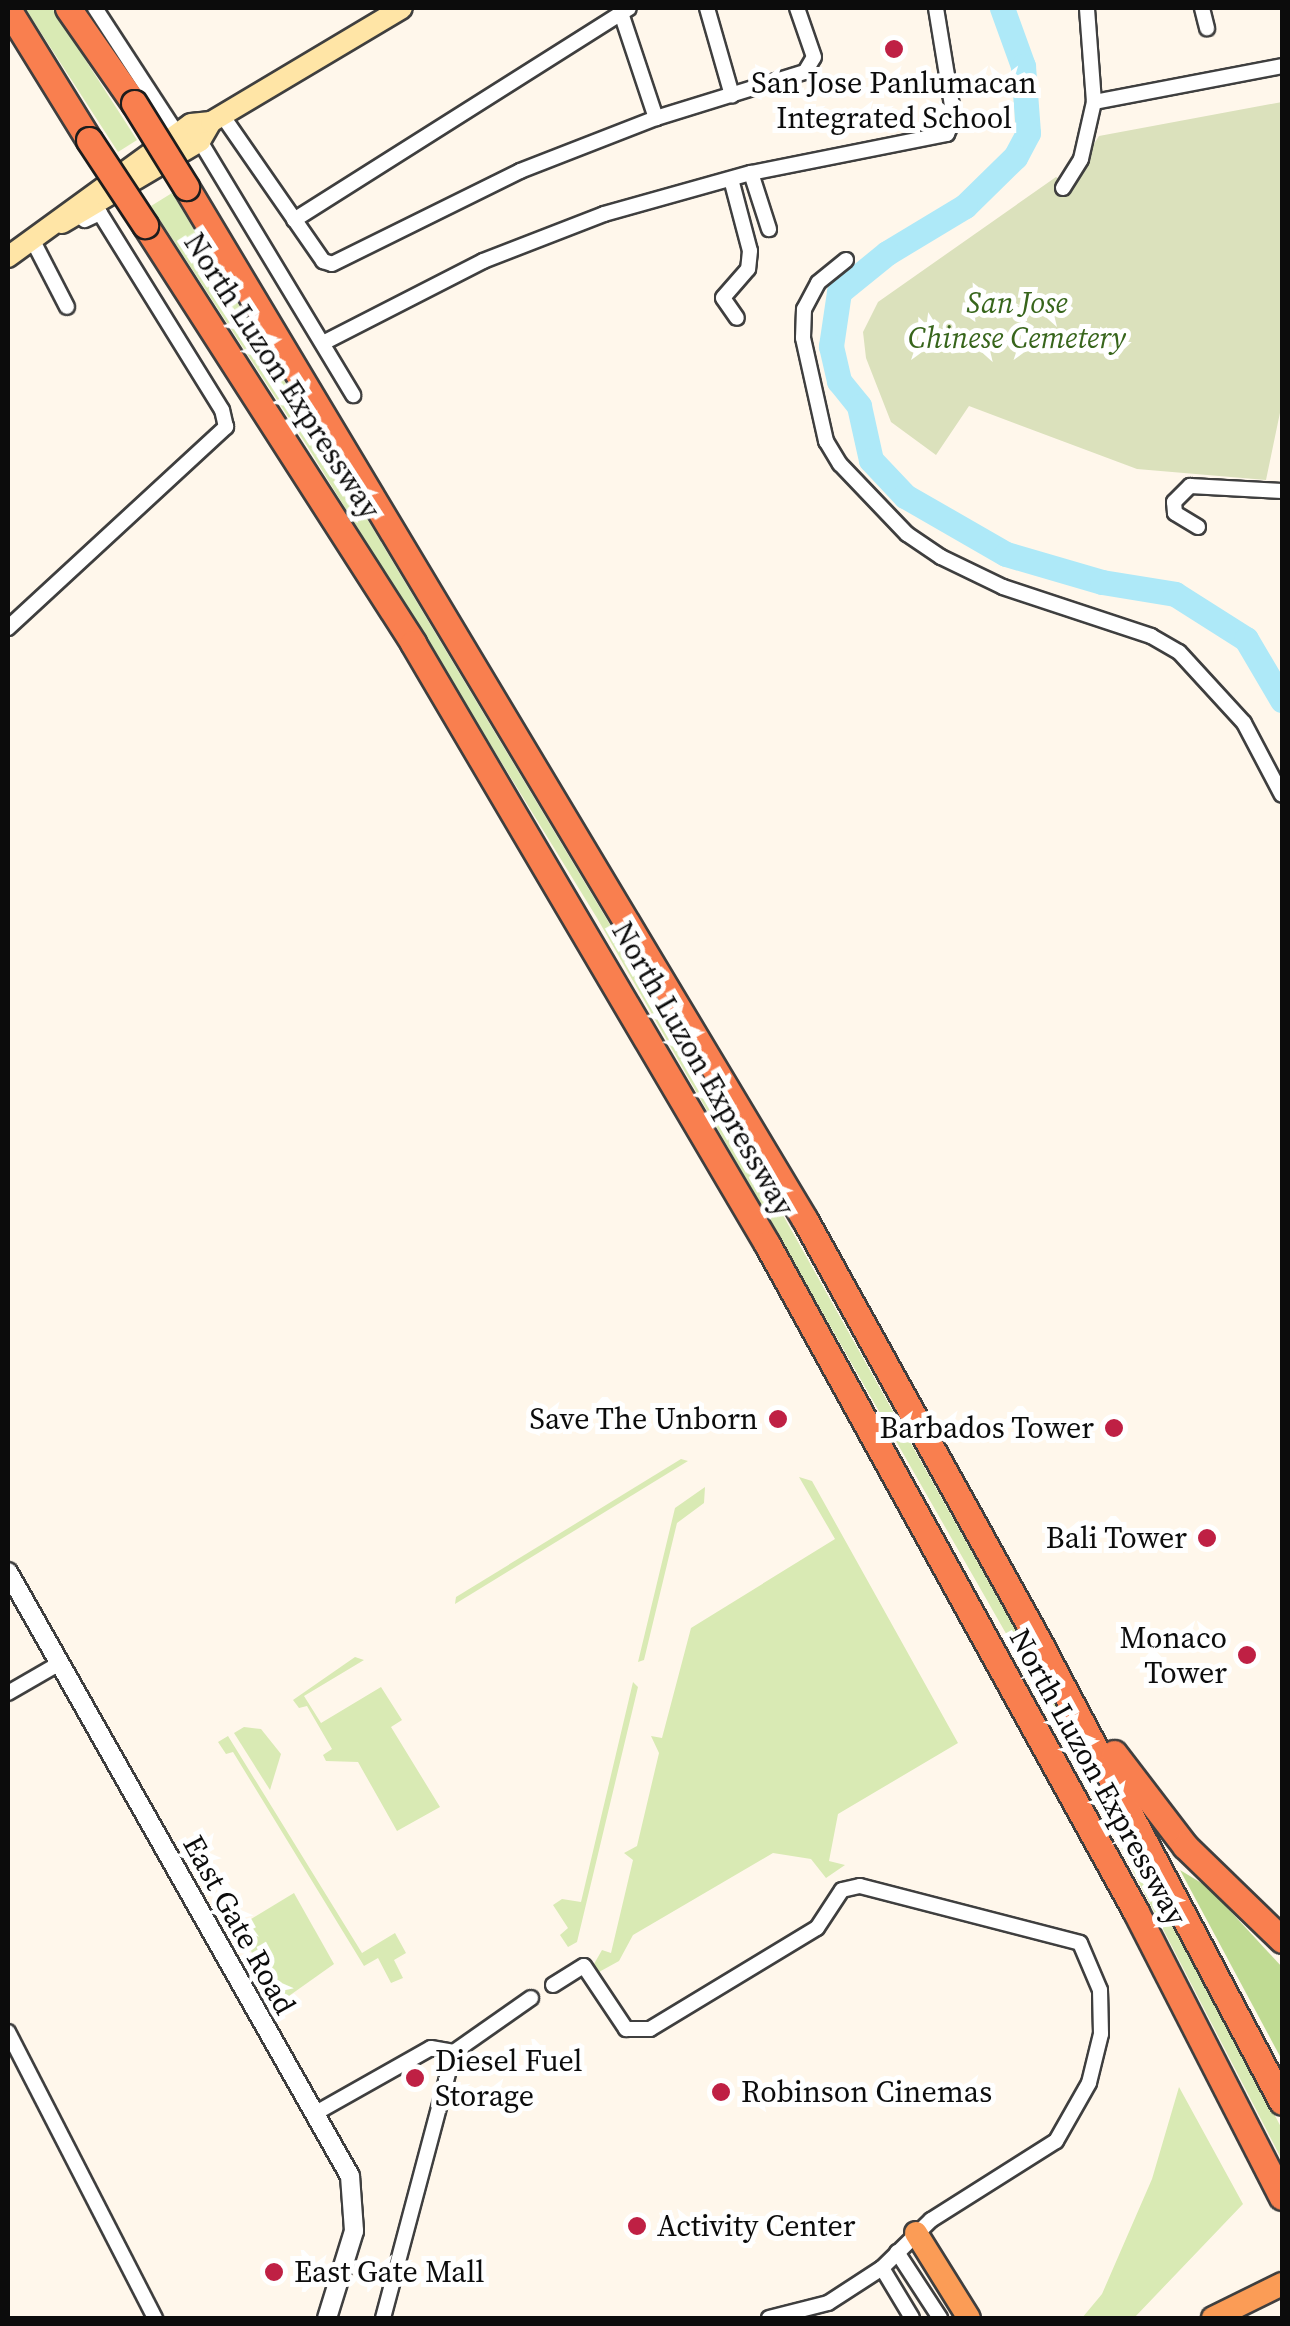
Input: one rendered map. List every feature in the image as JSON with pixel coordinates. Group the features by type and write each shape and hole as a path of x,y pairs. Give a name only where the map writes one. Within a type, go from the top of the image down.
{"highway":[{"name":"North Luzon Expressway","path":"68,8 186,187 635,930 1044,1650 1282,2102"},
{"name":"North Luzon Expressway","path":"8,10 413,643 767,1244 1128,1896 1282,2197"},
{"path":"1044,1650 1175,1834 1282,1940"},
{"path":"916,2233 969,2318"},
{"path":"1213,2318 1282,2284"}],"main road":[{"path":"8,258 176,134 216,118 402,8"},
{"path":"40,235 96,208 200,141 216,118"}],"street":[{"path":"95,8 176,134"},
{"path":"707,8 732,95"},
{"path":"216,118 322,261 332,264 520,171 656,118 813,67 797,8"},
{"path":"323,343 520,244 750,173 950,132 954,118 936,8"},
{"path":"1063,188 1080,159 1094,102 1088,8"},
{"path":"1202,8 1207,28"},
{"path":"294,220 625,10 656,118"},
{"path":"1094,102 1282,66"},
{"path":"200,141 353,396"},
{"path":"750,173 770,229"},
{"path":"731,178 750,251 748,269 722,298 738,318"},
{"path":"8,628 226,428 222,410 100,213 66,230 40,235 67,307"},
{"path":"846,260 818,283 804,309 803,338 826,440 840,464 908,534 940,557 1179,652 1244,723 1282,795"},
{"path":"1198,527 1176,517 1174,502 1190,486 1206,482 1282,491"},
{"name":"East Gate Road","path":"8,1572 356,2194 354,2231 327,2318"},
{"path":"8,1693 60,1664"},
{"path":"552,1985 584,1966 626,2029 650,2030 817,1928 842,1890 860,1886 1080,1943 1102,2013 1089,2083 1070,2124 1056,2141 916,2233 882,2268 828,2303 769,2318"},
{"path":"383,2318 454,2052 531,1998"},
{"path":"8,2032 155,2318"},
{"path":"314,2114 431,2048 454,2052"},
{"path":"897,2252 940,2318"},
{"path":"882,2268 912,2318"}],"green space":[{"path":"25,8 52,8 137,140 118,152"},
{"name":"San Jose Chinese Cemetery","path":"1282,102 1282,403 1266,480 1137,469 969,406 936,455 891,422 866,358 863,332 878,302 1056,177 1068,184 1099,136"},
{"path":"172,193 770,1192 1016,1631 1078,1746 1076,1756 597,918 309,449 151,206"},
{"path":"681,1459 688,1461 455,1604 456,1597"},
{"path":"799,1477 812,1481 958,1743 838,1814 829,1861 845,1865 826,1878 811,1859 773,1853 633,1935 619,1961 599,1972 594,1964 602,1950 611,1953 633,1860 624,1853 637,1846 659,1753 651,1736 662,1738 691,1628 835,1539"},
{"path":"705,1487 704,1503 677,1523 644,1660 638,1662 675,1508"},
{"path":"355,1657 364,1660 304,1696 321,1723 381,1687 402,1720 391,1727 440,1807 397,1831 358,1762 326,1761 323,1755 332,1749 307,1706 299,1708 293,1700"},
{"path":"633,1682 638,1687 577,1942 568,1947 560,1935 568,1928 553,1905 562,1899 581,1902"},
{"path":"244,1727 261,1729 281,1754 270,1790 234,1733"},
{"path":"228,1736 362,1953 395,1933 406,1953 394,1960 403,1978 391,1983 378,1958 364,1966 233,1752 226,1754 218,1742"},
{"path":"1116,1826 1123,1828 1282,2129 1282,2160 1114,1834"},
{"path":"1180,1870 1208,1887 1282,1967 1282,2060"},
{"path":"294,1893 334,1964 279,2003 238,1927"},
{"path":"1179,2087 1243,2204 1134,2318 1082,2318 1102,2294 1152,2179"}],"waterway":[{"path":"1002,8 1023,66 1028,133 1015,157 965,206 887,253 839,292 831,346 839,381 859,406 871,460 905,496 1006,554 1102,582 1175,594 1246,639 1282,700"}],"place":[{"name":"San Jose Panlumacan Integrated School","path":"894,49"},
{"name":"Save The Unborn","path":"778,1419"},
{"name":"Barbados Tower","path":"1114,1428"},
{"name":"Bali Tower","path":"1207,1538"},
{"name":"Monaco Tower","path":"1247,1655"},
{"name":"Diesel Fuel Storage","path":"415,2078"},
{"name":"Robinson Cinemas","path":"721,2092"},
{"name":"Activity Center","path":"637,2226"},
{"name":"East Gate Mall","path":"274,2272"}]}
